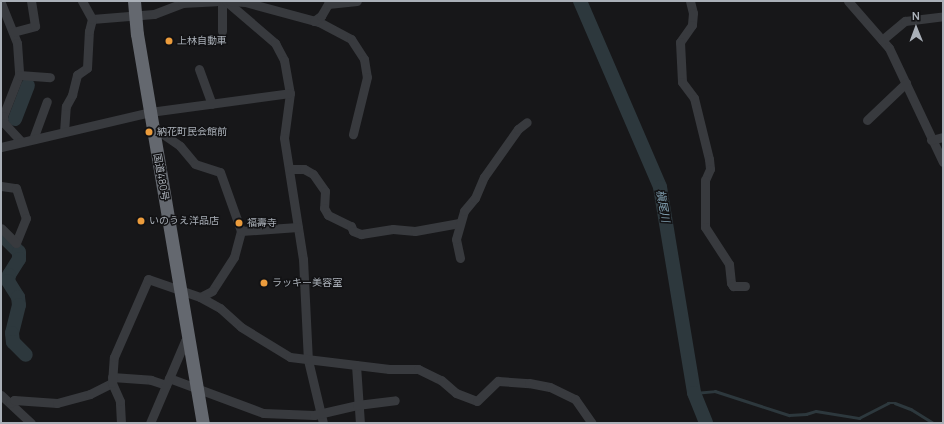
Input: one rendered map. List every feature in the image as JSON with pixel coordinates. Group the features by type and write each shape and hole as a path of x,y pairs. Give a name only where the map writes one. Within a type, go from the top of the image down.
{"highway":[{"name":"国道480号","path":"134,1 150,112 203,423"}],"street":[{"path":"13,32 35,26 31,1"},
{"path":"64,132 66,106 72,95 77,75 87,68 89,31 92,19 82,1"},
{"path":"92,19 154,14 182,3 216,1"},
{"path":"222,1 222,31"},
{"path":"226,1 280,50 290,93 284,138 298,227 306,299 308,360 323,423"},
{"path":"230,1 245,2 314,21 351,39 367,67 366,88 353,134"},
{"path":"314,21 321,16 328,4 357,1"},
{"path":"690,1 693,13 692,25 680,42 682,82 694,98 709,159 710,169 705,180 705,226 729,264 731,283 733,286 745,286"},
{"path":"848,1 889,48 931,140 943,162"},
{"path":"1,3 4,18 13,32 17,44 18,76 3,116 8,128 22,142"},
{"path":"882,40 905,21 943,16"},
{"path":"200,69 212,104"},
{"path":"18,76 50,78"},
{"path":"867,120 906,83"},
{"path":"1,147 150,112 290,93"},
{"path":"33,140 47,101"},
{"path":"460,258 456,240 459,222 475,198 484,177 518,129 527,122"},
{"path":"153,127 180,146 195,164 220,172 240,231 234,257 212,291 200,297"},
{"path":"931,140 943,137"},
{"path":"290,169 304,169 313,174 325,191 324,208 328,215 351,226 353,231 361,234 393,229 415,231 459,222"},
{"path":"1,186 16,188 26,218 16,243 1,228"},
{"path":"240,231 298,227"},
{"path":"121,423 120,401 112,380 116,349 127,332 148,279 200,297 220,308 241,327 279,352 308,360 426,371 441,380 456,393 472,400 482,398 498,381 550,387 576,399 592,423"},
{"path":"150,423 185,341 188,340"},
{"path":"356,365 360,423"},
{"path":"10,403 14,400 57,403 90,394 112,380 150,380 167,382 197,390 263,413 321,413 358,405 395,400"},
{"path":"1,395 31,423"}],"waterway":[{"name":"槇尾川","path":"580,1 660,187 694,393 706,423"},
{"path":"15,119 28,85"},
{"path":"1,234 19,252 19,259 9,275 8,281 18,297 19,305 12,333 13,342 26,355"},
{"path":"694,393 715,391 789,415 806,414 816,411 859,418 888,403 895,403 911,409 933,423"}],"place":[{"name":"上林自動車","path":"169,41"},
{"name":"納花町民会館前","path":"149,132"},
{"name":"いのうえ洋品店","path":"141,221"},
{"name":"福壽寺","path":"239,223"},
{"name":"ラッキー美容室","path":"264,283"}]}
